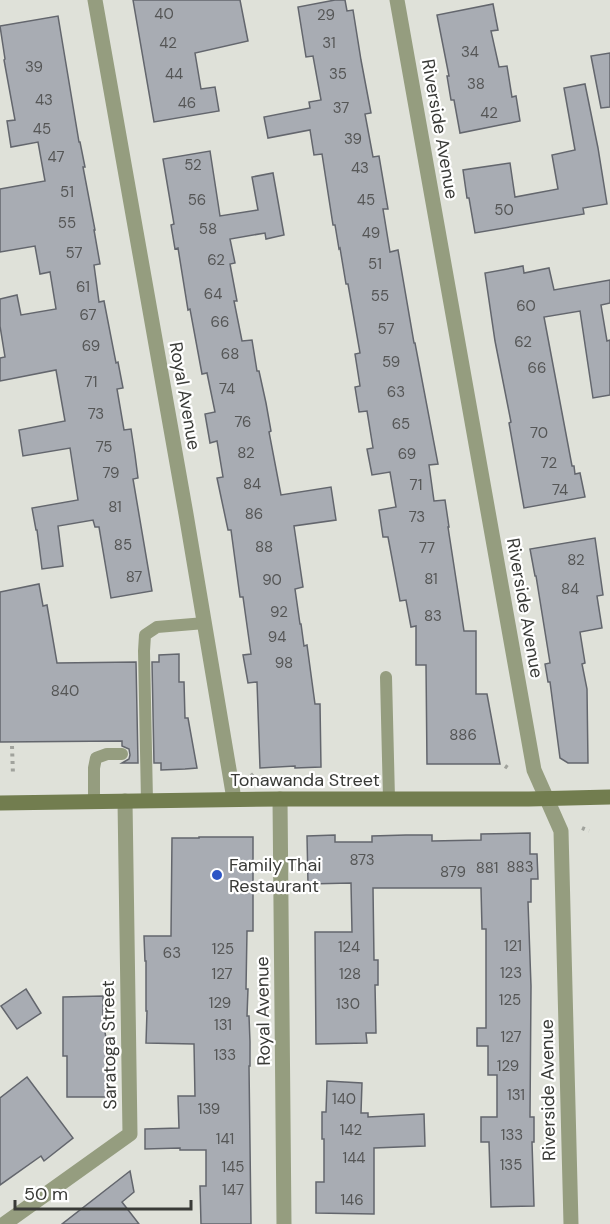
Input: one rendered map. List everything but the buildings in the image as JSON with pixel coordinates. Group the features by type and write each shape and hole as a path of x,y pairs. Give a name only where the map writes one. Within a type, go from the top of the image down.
{"street":[{"name":"Royal Avenue","path":"95,0 234,799"},
{"name":"Riverside Avenue","path":"397,0 534,770 561,831 571,1224"},
{"name":"Tonawanda Street","path":"0,803 610,797"},
{"name":"Royal Avenue","path":"280,799 284,1224"},
{"name":"Saratoga Street","path":"4,1224 130,1134 125,801"}],"lane":[{"path":"147,801 141,754 145,635 157,627 204,623"},
{"path":"386,677 389,799"},
{"path":"94,802 96,758 107,754 122,754"}],"path":[{"path":"12,746 13,775"},
{"path":"505,766 511,770"},
{"path":"251,776 256,772"},
{"path":"582,828 589,831"}],"place":[{"name":"Family Thai Restaurant","path":"217,875"}]}
